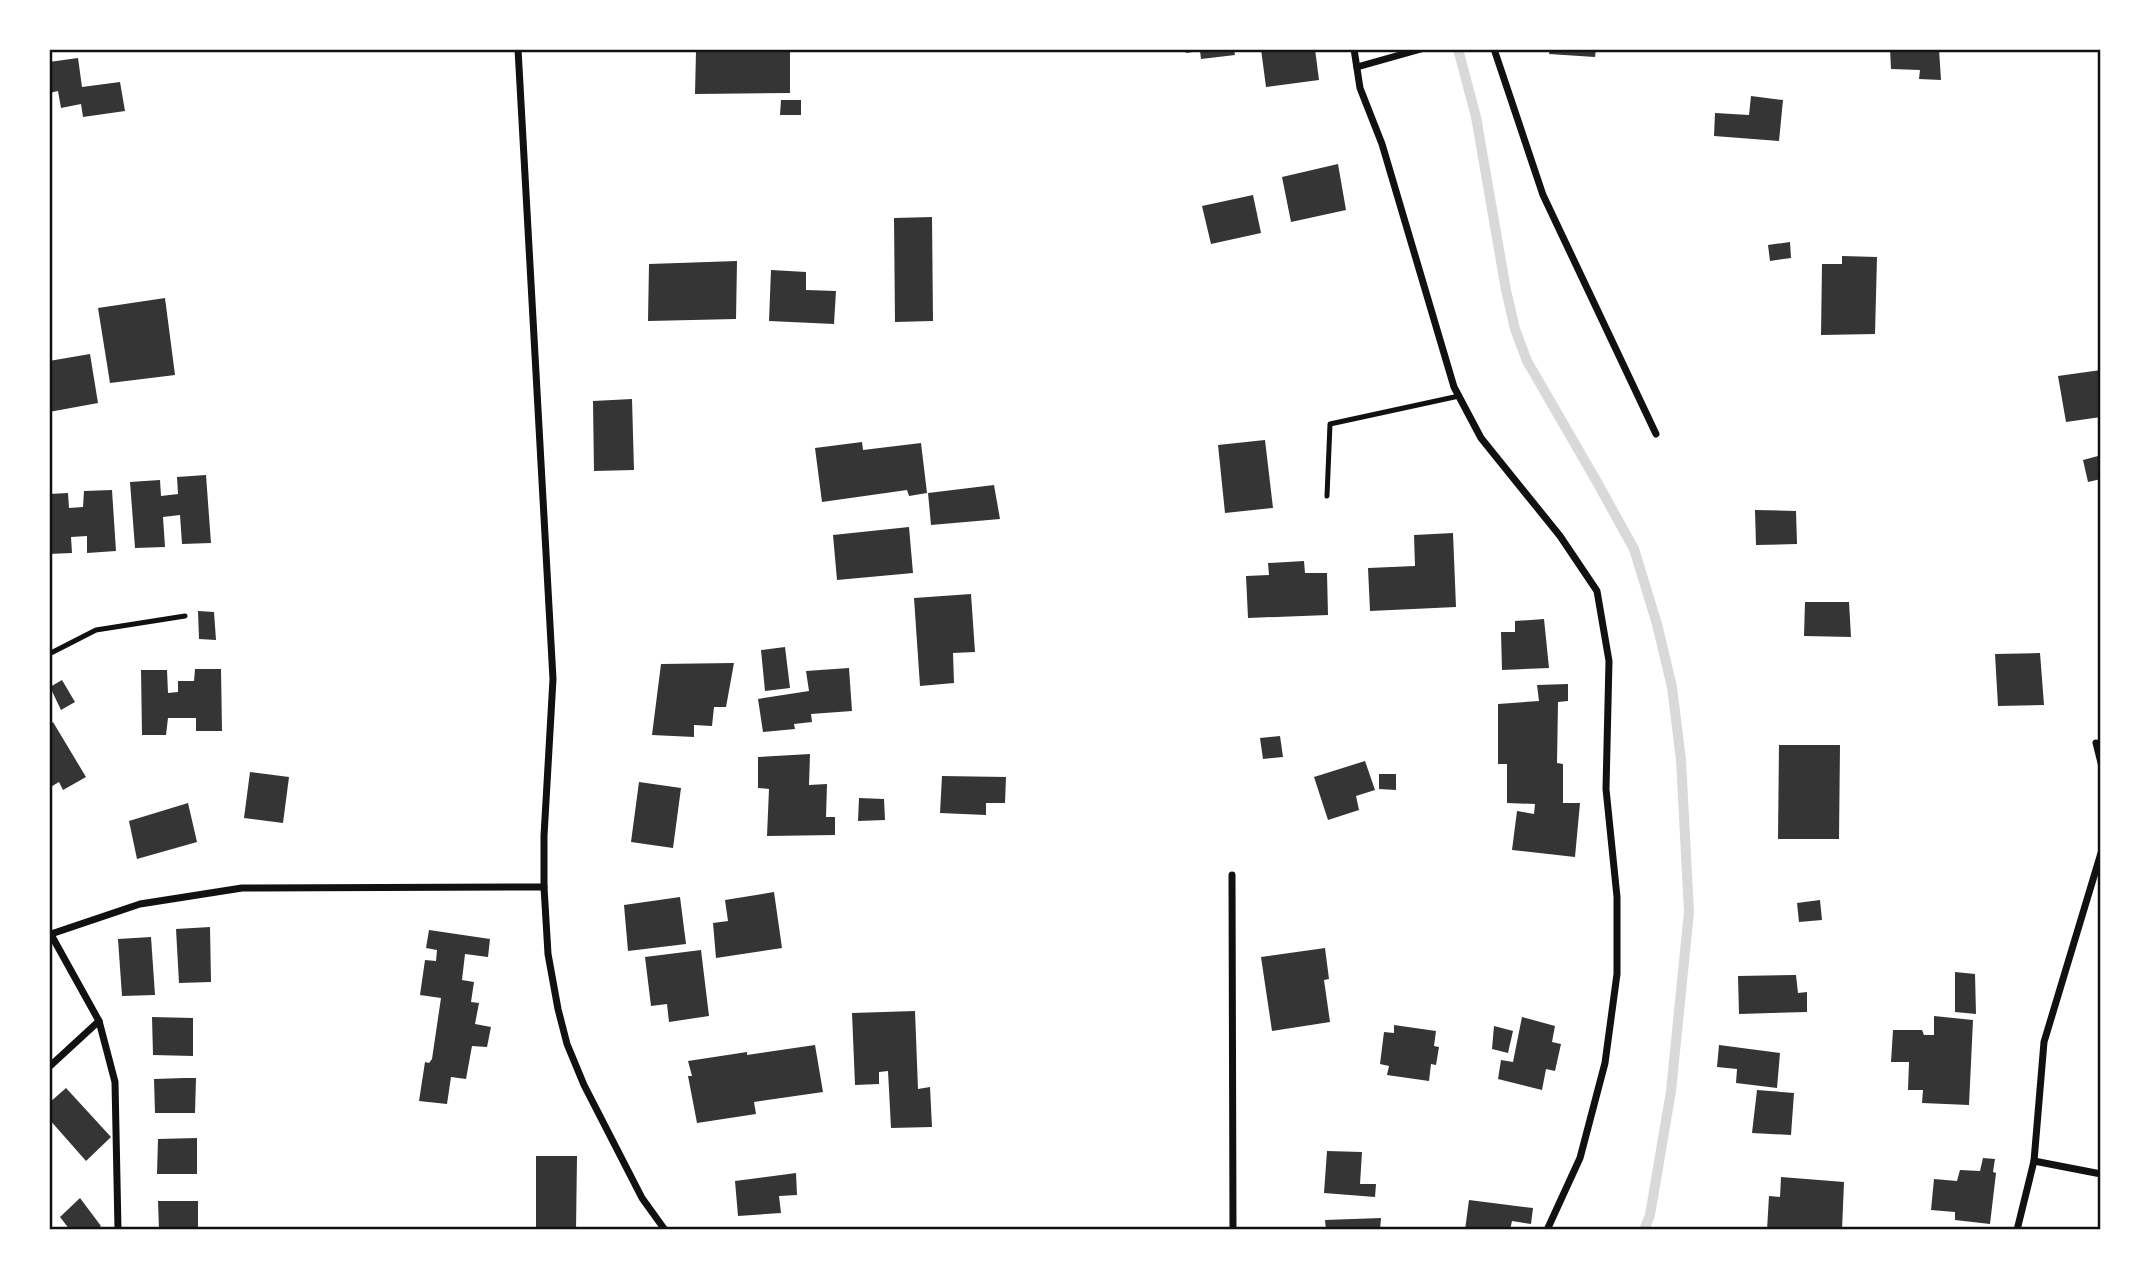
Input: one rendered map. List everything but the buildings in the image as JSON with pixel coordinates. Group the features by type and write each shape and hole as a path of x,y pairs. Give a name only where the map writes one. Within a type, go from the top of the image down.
{"street":[{"path":"519,49 553,679 544,887 548,954 567,1044 584,1085 642,1198 666,1230"},
{"path":"1354,49 1360,88 1382,144 1454,387 1480,439 1560,536 1597,591 1609,661 1606,789 1617,897 1617,974 1605,1063 1580,1158 1547,1230"},
{"path":"1357,67 1421,49"},
{"path":"1494,49 1543,195 1656,434"},
{"path":"2096,744 2101,763"},
{"path":"2017,1230 2034,1161 2044,1042 2101,853"},
{"path":"1232,876 1233,1230"},
{"path":"118,1230 115,1082 99,1021 50,932 140,904 242,888 544,887"},
{"path":"49,1067 99,1021"},
{"path":"2034,1161 2101,1174"}],"lane":[{"path":"1327,496 1331,424 1459,396"},
{"path":"49,654 96,630 185,616"}],"waterway":[{"path":"1458,49 1476,117 1515,329 1527,361 1634,549 1657,624 1672,687 1681,760 1689,912 1671,1091 1650,1215 1644,1230"}]}
